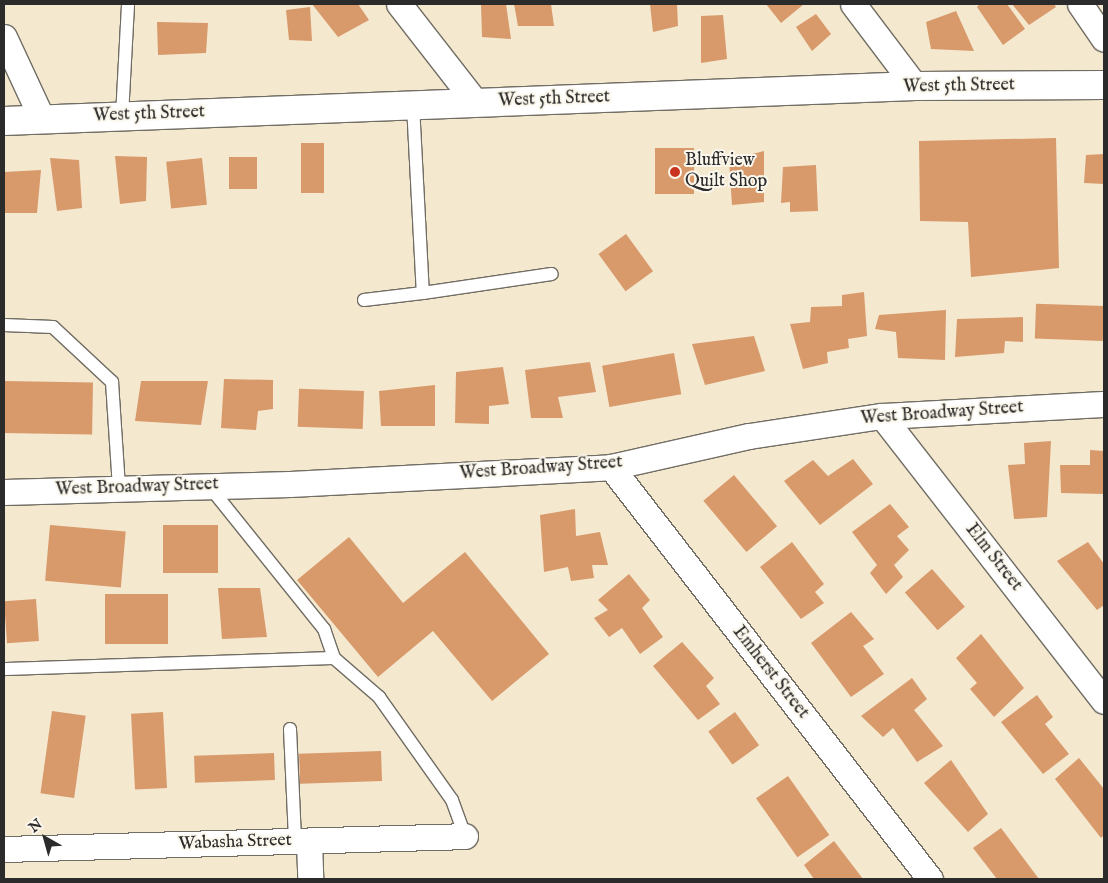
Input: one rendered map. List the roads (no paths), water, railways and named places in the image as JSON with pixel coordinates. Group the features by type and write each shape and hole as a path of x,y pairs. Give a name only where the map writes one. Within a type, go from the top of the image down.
{"main road":[{"name":"West 5th Street","path":"4,121 915,86 1104,86"}],"street":[{"path":"399,4 476,103"},
{"path":"853,4 915,86"},
{"path":"1080,4 1104,40"},
{"path":"4,37 42,119"},
{"name":"West Broadway Street","path":"4,492 209,486 611,467 749,436 882,416 1104,404"},
{"name":"Elm Street","path":"882,416 1104,701"},
{"name":"Emherst Street","path":"611,467 930,879"},
{"name":"Wabasha Street","path":"4,849 465,836"},
{"path":"302,841 310,879"}],"lane":[{"path":"122,116 128,4"},
{"path":"413,106 423,293"},
{"path":"364,300 552,274"},
{"path":"4,325 53,327 112,382 120,488"},
{"path":"209,486 324,629 334,658 380,697 452,800 465,836"},
{"path":"4,669 334,658"},
{"path":"290,728 302,841"}],"place":[{"name":"Bluffview Quilt Shop","path":"675,172"}]}
